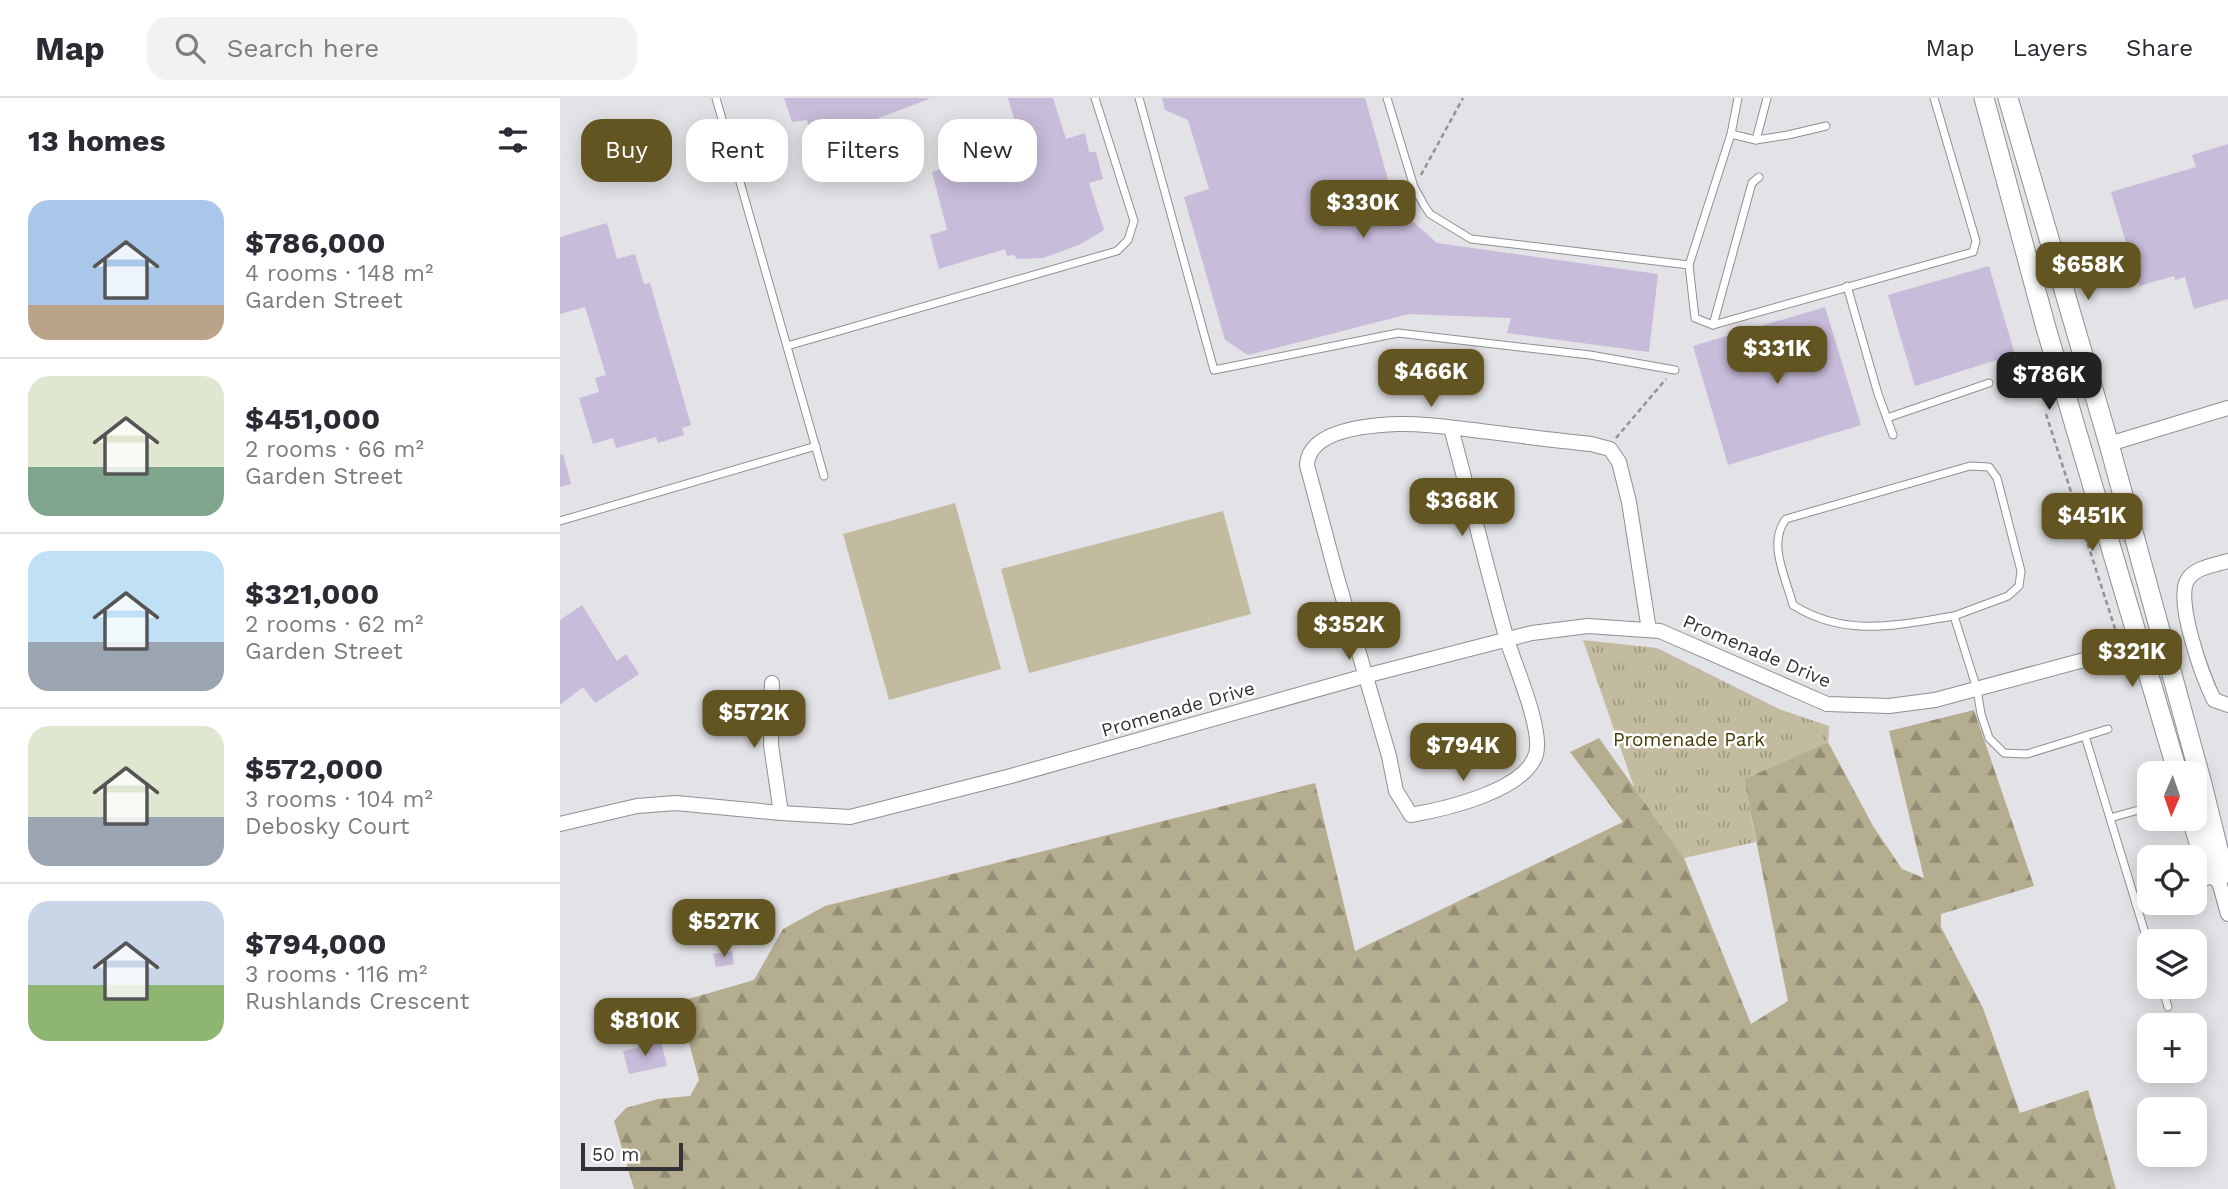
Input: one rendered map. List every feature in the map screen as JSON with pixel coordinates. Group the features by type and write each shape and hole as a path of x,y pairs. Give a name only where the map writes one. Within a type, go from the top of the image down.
{"street":[{"path":"1984,98 2131,648 2173,761"},
{"path":"2008,98 2109,443 2162,639 2220,857 2228,914"},
{"path":"2109,443 2228,408"},
{"path":"1451,428 1507,640 1535,728 1536,753 1524,774 1502,786 1444,809 1411,815 1396,792 1389,756 1307,465 1308,457 1322,440 1344,430 1398,424 1451,428 1591,444 1611,449 1619,462 1629,502 1649,630"},
{"path":"2228,561 2201,569 2189,578 2183,591 2206,684 2214,700 2228,705"},
{"name":"Promenade Drive","path":"560,824 637,806 676,803 850,817 1025,772 1365,676 1532,633 1588,626 1660,631 1828,704 1889,706 1936,700 2162,639"},
{"path":"772,683 771,745 781,813"},
{"path":"2196,831 2205,863 2223,877"}],"lane":[{"path":"716,98 824,476"},
{"path":"787,346 1117,251 1128,240 1134,221 1095,98"},
{"path":"1139,98 1214,370 1398,333 1590,355 1675,370"},
{"path":"1387,98 1414,187 1430,214 1471,239 1689,265"},
{"path":"1738,98 1731,134 1689,265 1695,318 1713,325 1973,252 1976,241 1934,98"},
{"path":"1756,140 1767,98"},
{"path":"1731,134 1756,140 1826,126"},
{"path":"1713,325 1752,183 1759,177"},
{"path":"1847,286 1893,435"},
{"path":"2056,363 2083,356"},
{"path":"1887,418 1989,383"},
{"path":"560,521 816,446"},
{"path":"1970,466 1989,467 1997,478 2021,571 2019,586 2008,596 1954,616 1868,628 1838,624 1807,614 1793,605 1776,542 1779,528 1786,519 1970,466"},
{"path":"1954,616 1978,689 1980,714 1989,738 2004,752 2027,754 2109,729"},
{"path":"2085,736 2144,929"},
{"path":"2110,818 2137,810"},
{"path":"2166,999 2168,1007"}],"path":[{"path":"1414,187 1463,98"},
{"path":"1607,448 1675,370"},
{"path":"2046,414 2131,648"}],"green space":[{"path":"955,503 1001,669 889,700 843,534"},
{"path":"1223,511 1251,614 1029,673 1001,569"},
{"name":"Promenade Park","path":"1583,640 1657,648 1779,709 1829,726 1828,742 1744,779 1756,842 1684,858 1634,787"},
{"path":"1974,710 2034,886 1941,914 1941,927 1983,1008 2020,1113 2088,1090 2116,1189 634,1189 614,1121 626,1108 658,1099 690,1096 699,1080 678,1002 754,980 783,929 825,906 1315,783 1355,951 1623,822 1570,752 1599,738 1684,858 1751,1024 1788,1001 1744,779 1828,742 1873,826 1902,869 1924,878 1889,731"}],"building":[{"path":"784,98 929,98 876,119 802,119 792,122"},
{"path":"1008,98 1053,98 1066,139 1085,133 1089,152 1096,152 1103,179 1089,183 1104,230 1081,244 1043,258 1017,259 1014,255 1007,256 1005,249 939,269 930,235 947,230 932,172 938,170 938,182 1037,182 1037,119 1014,119"},
{"path":"1162,98 1365,98 1394,201 1399,200 1403,213 1437,243 1658,274 1649,352 1507,333 1511,318 1409,314 1248,355 1225,340 1184,197 1209,189 1188,120 1165,110"},
{"path":"2228,144 2228,299 2194,309 2185,277 2175,280 2174,276 2139,286 2111,192 2196,167 2192,155"},
{"path":"607,223 617,259 635,254 644,284 650,283 691,425 682,428 684,435 658,443 656,437 616,448 613,438 593,444 579,398 599,392 595,378 606,375 585,307 560,314 560,237"},
{"path":"1989,266 2022,379 2003,386 1996,360 1915,386 1888,295"},
{"path":"1825,307 1861,425 1728,465 1693,346"},
{"path":"563,454 571,484 560,487 560,455"},
{"path":"582,605 617,661 626,654 639,674 595,703 583,687 560,705 560,620"},
{"path":"732,951 734,964 716,967 713,954"},
{"path":"661,1042 667,1066 629,1074 623,1051"}]}
